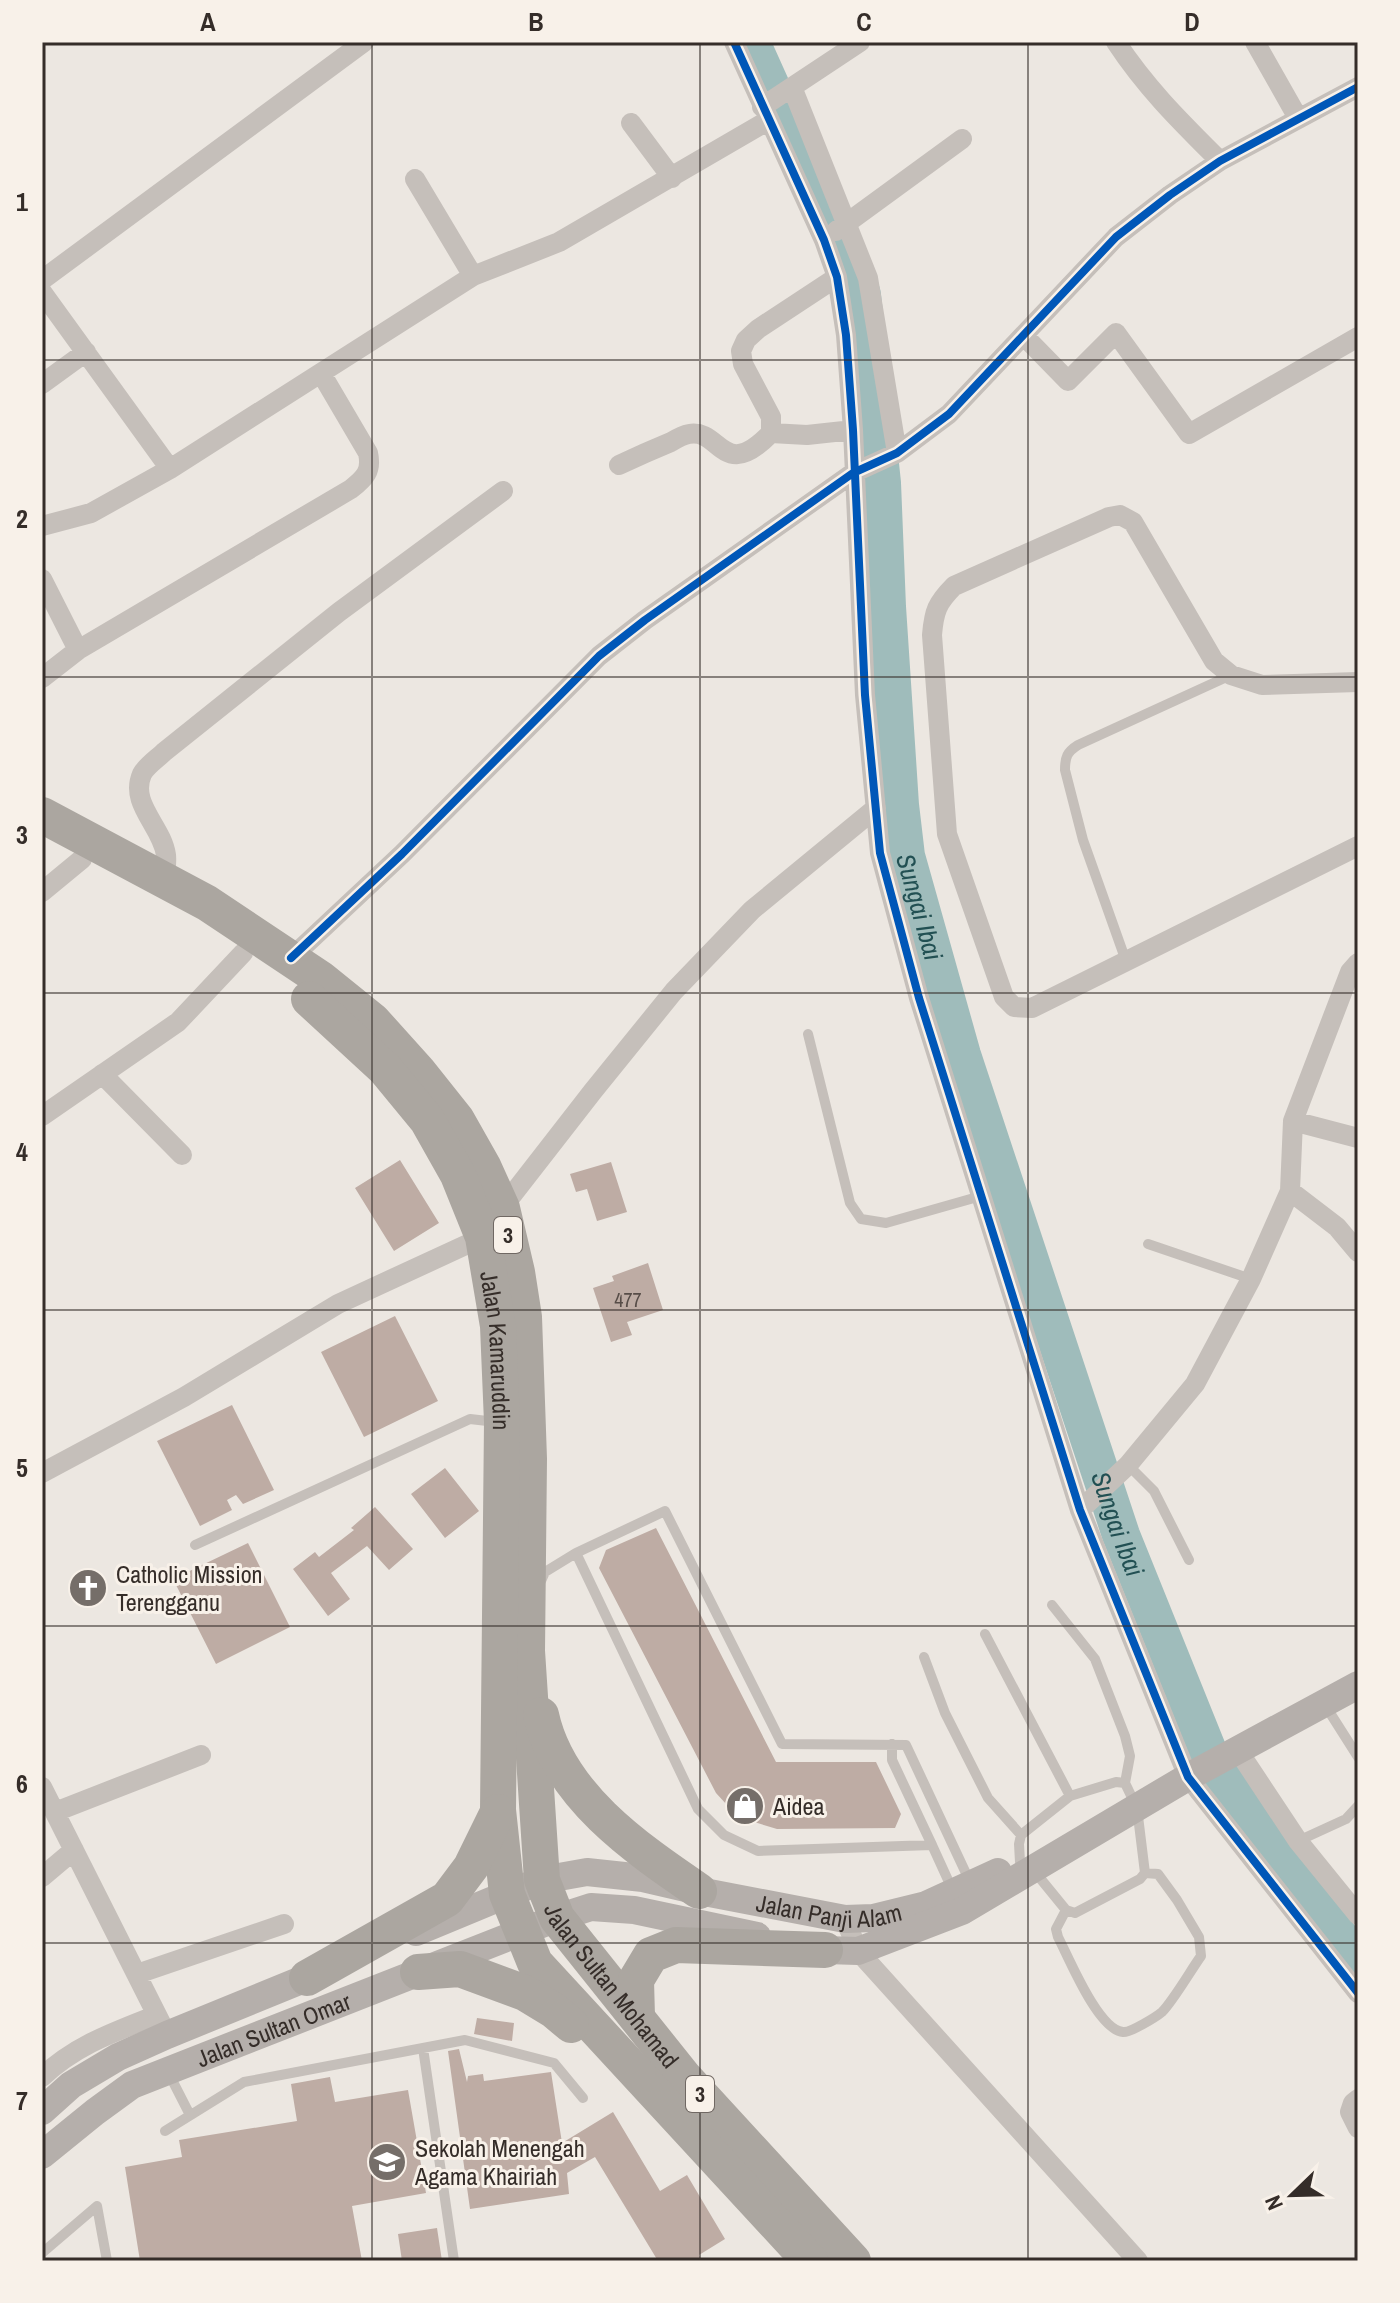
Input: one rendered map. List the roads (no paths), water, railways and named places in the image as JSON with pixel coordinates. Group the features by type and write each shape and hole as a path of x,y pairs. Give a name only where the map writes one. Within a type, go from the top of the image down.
{"highway":[{"name":"Jalan Kamaruddin","path":"42,815 207,903 321,979 373,1021 418,1071 457,1120 483,1166 492,1222 502,1422 498,1810 507,1894 521,1931"},
{"name":"Jalan Kamaruddin","path":"42,838 243,953 317,1004 385,1069 427,1120 458,1175 492,1222 517,1272 524,1317 529,1459 527,1651 542,1880"},
{"path":"527,1651 542,1723 559,1761 597,1813 653,1859 699,1891"},
{"path":"307,1978 447,1899 471,1867 498,1810"},
{"name":"Jalan Sultan Mohamad","path":"542,1880 557,1918 684,2077 853,2261"},
{"name":"Jalan Sultan Mohamad","path":"521,1931 535,1963 810,2261"},
{"path":"637,2017 636,1980 651,1955 676,1945 842,1950"},
{"path":"418,1972 460,1969 525,1993 553,2010 681,2120"}],"main road":[{"name":"Jalan Panji Alam","path":"521,1931 591,1907 634,1910 842,1950 967,1897 1025,1856 1131,1795 1188,1777 1358,1685"},
{"name":"Jalan Panji Alam","path":"507,1894 542,1880 587,1872 643,1878 845,1919 873,1918 967,1897"},
{"name":"Jalan Sultan Omar","path":"42,2111 71,2085 118,2057 162,2025 307,1978 507,1894"},
{"name":"Jalan Sultan Omar","path":"42,2155 132,2085 521,1931"}],"street":[{"path":"42,280 364,42"},
{"path":"734,42 824,240 837,277 846,335 865,695 880,853 915,984 1081,1509 1188,1777 1358,1993"},
{"path":"42,526 91,513 170,469 473,276 559,242 672,178 765,111 791,88 860,42"},
{"path":"1116,42 1137,74 1220,161"},
{"path":"1255,42 1298,118"},
{"path":"291,958 402,854 599,656 645,620 854,473 897,453 949,414 1030,342 1116,237 1170,195 1220,161 1358,87"},
{"path":"791,88 868,278 897,453"},
{"path":"631,123 672,178"},
{"path":"824,240 962,139"},
{"path":"415,179 473,276"},
{"path":"619,465 689,434 705,435 718,448 731,454 759,445 771,433 771,417 743,364 741,351 746,340 837,277"},
{"path":"47,299 170,469"},
{"path":"1030,342 1068,381 1116,333 1189,434 1358,337"},
{"path":"42,384 86,352"},
{"path":"42,678 78,650 363,480 369,472 368,453 321,373"},
{"path":"771,433 807,435 853,430"},
{"path":"165,880 166,854 157,829 138,794 143,772 339,612 503,491"},
{"path":"1358,682 1262,685 1231,675 1214,661 1133,522 1120,515 1109,517 954,586 940,600 933,616 947,834 1004,997 1014,1007 1032,1008 1358,846"},
{"path":"42,579 78,650"},
{"path":"42,1473 184,1397 338,1304 492,1222 674,991 752,910 876,808"},
{"path":"42,892 82,859"},
{"path":"42,1116 178,1022 243,953"},
{"path":"1081,1509 1127,1466 1195,1384 1251,1279 1290,1191 1293,1121 1350,972 1358,963"},
{"path":"102,1074 182,1155"},
{"path":"1293,1121 1358,1138"},
{"path":"1290,1191 1337,1227 1358,1252"},
{"path":"1237,1749 1298,1841 1358,1915"},
{"path":"55,1812 201,1755"},
{"path":"42,1787 162,2025 98,2038 61,2060 42,2077"},
{"path":"42,1877 74,1850"},
{"path":"845,1919 842,1950 1138,2261"},
{"path":"137,1974 284,1924"},
{"path":"1358,2099 1350,2112 1358,2128"}],"lane":[{"path":"1126,961 1083,840 1065,770 1065,758 1069,750 1078,745 1231,675"},
{"path":"808,1034 850,1203 861,1219 886,1223 981,1196"},
{"path":"1148,1244 1251,1279"},
{"path":"195,1545 470,1419 502,1422"},
{"path":"1127,1466 1154,1491 1189,1560"},
{"path":"527,1615 545,1572 576,1553 665,1511 782,1744 906,1745 967,1897"},
{"path":"576,1553 698,1809 724,1835 758,1851 932,1845"},
{"path":"924,1657 945,1713 988,1798 1025,1856 1066,1910 1075,1913 1140,1879 1145,1873 1131,1795 1130,1756 1125,1736 1095,1659 1052,1605"},
{"path":"985,1634 1070,1796"},
{"path":"1324,1702 1358,1757"},
{"path":"892,1744 892,1760 932,1845 967,1897"},
{"path":"1025,1856 1070,1796 1116,1782 1131,1795"},
{"path":"1298,1841 1346,1819 1358,1806"},
{"path":"1066,1910 1056,1929 1058,1937 1099,2015 1113,2028 1129,2032 1162,2012 1201,1956 1199,1937 1177,1900 1158,1874 1145,1873"},
{"path":"165,2131 244,2082 465,2040 554,2063 583,2098"},
{"path":"423,2048 454,2261"},
{"path":"167,2071 190,2115"},
{"path":"46,2261 42,2255 97,2206 107,2261"}],"waterway":[{"name":"Sungai Ibai","path":"751,42 862,295 882,483 887,607 906,856 962,1055 1121,1535 1208,1751"},
{"name":"Sungai Ibai","path":"1222,1777 1358,1962"}],"place":[{"name":"Catholic Mission Terengganu","path":"88,1588"},
{"name":"Aidea","path":"745,1806"},
{"name":"Sekolah Menengah Agama Khairiah","path":"387,2162"}]}
